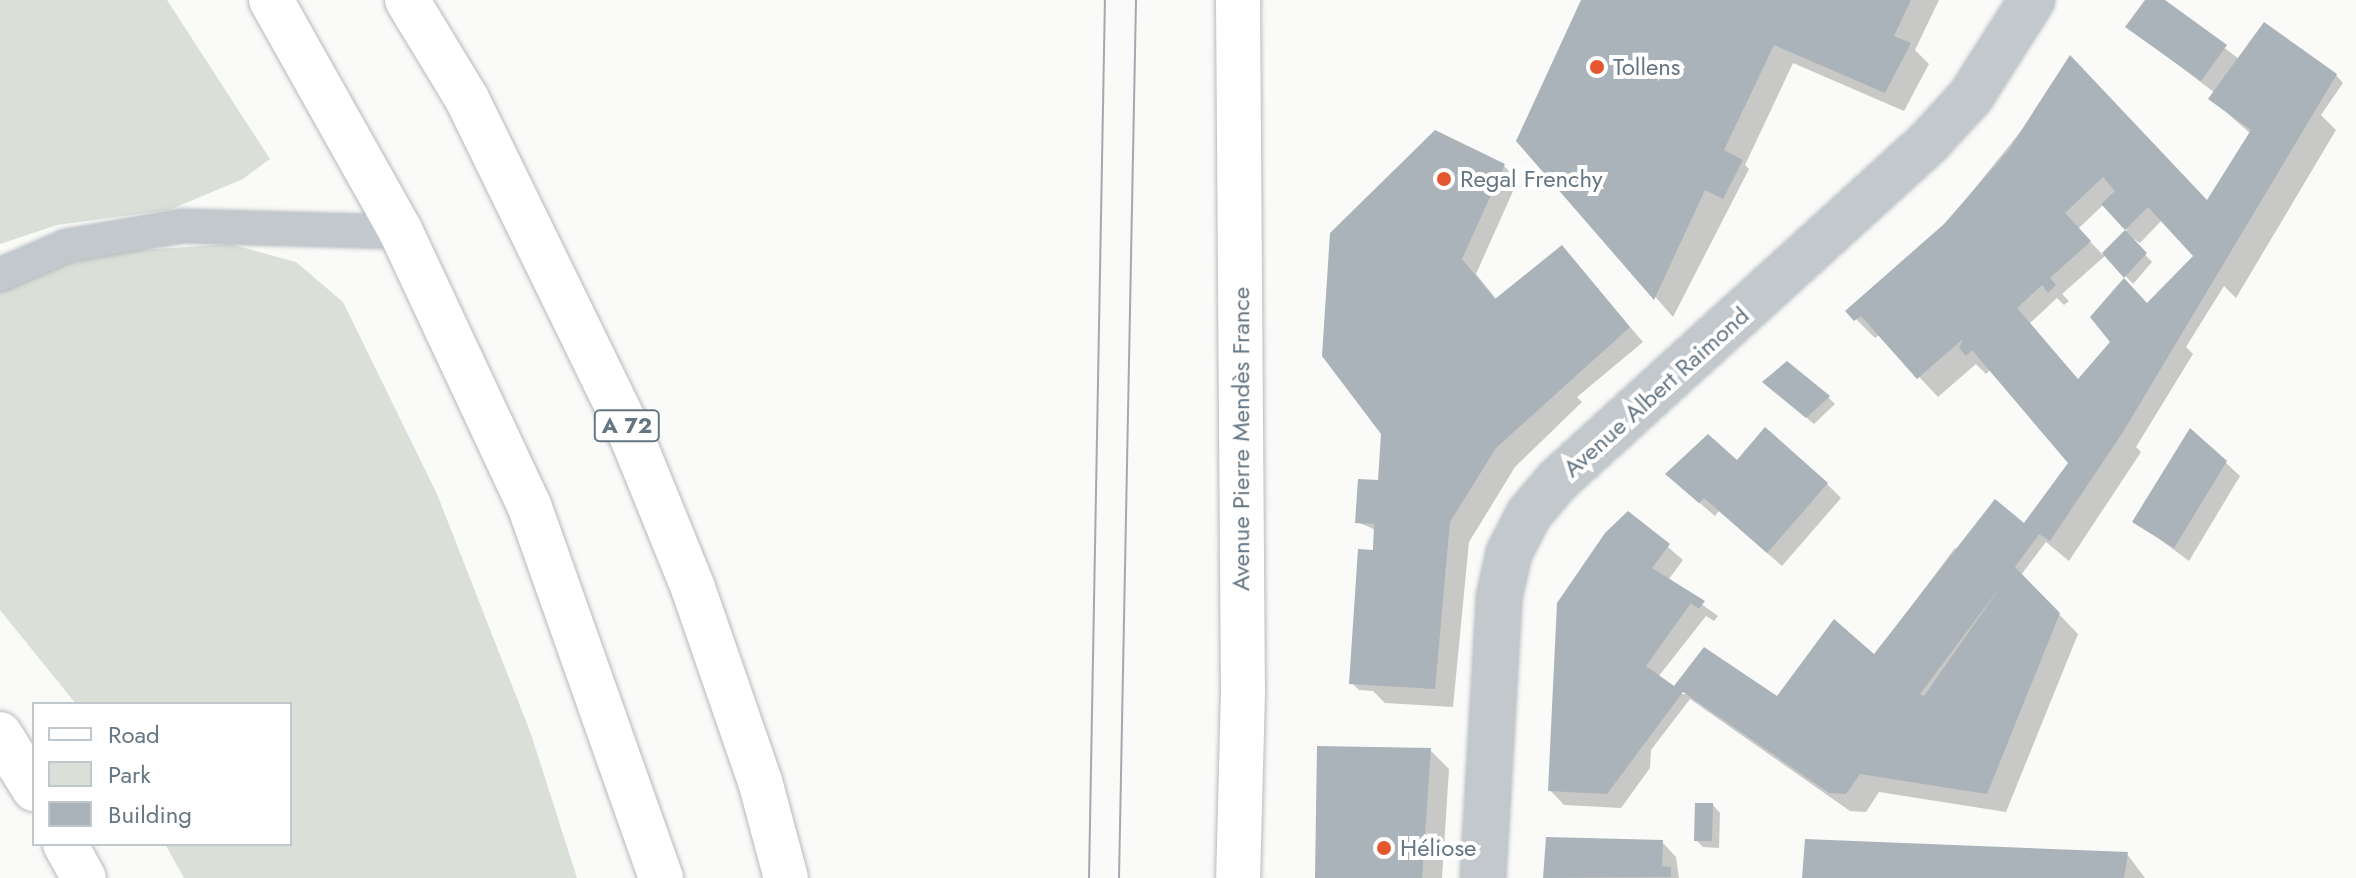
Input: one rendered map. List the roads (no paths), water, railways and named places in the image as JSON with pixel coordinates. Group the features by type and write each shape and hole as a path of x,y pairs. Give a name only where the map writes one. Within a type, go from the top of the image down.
{"main road":[{"path":"271,0 401,232 529,505 661,878"},
{"name":"A 72","path":"407,0 474,113 631,435 693,588 760,781 786,878"},
{"name":"Avenue Pierre Mendès France","path":"1238,0 1243,692 1238,878"},
{"path":"0,734 32,786"},
{"path":"66,846 84,878"}],"street":[{"name":"Avenue Albert Raimond","path":"1483,878 1499,598 1509,553 1529,514 1569,470 1928,143 1971,96 2032,0"}],"lane":[{"path":"0,275 67,246 182,226 401,232"}],"tram line":[{"path":"1089,878 1105,0"},
{"path":"1119,878 1136,0"}],"place":[{"name":"Tollens","path":"1597,67"},
{"name":"Regal Frenchy","path":"1444,179"},
{"name":"Héliose","path":"1384,848"}]}
